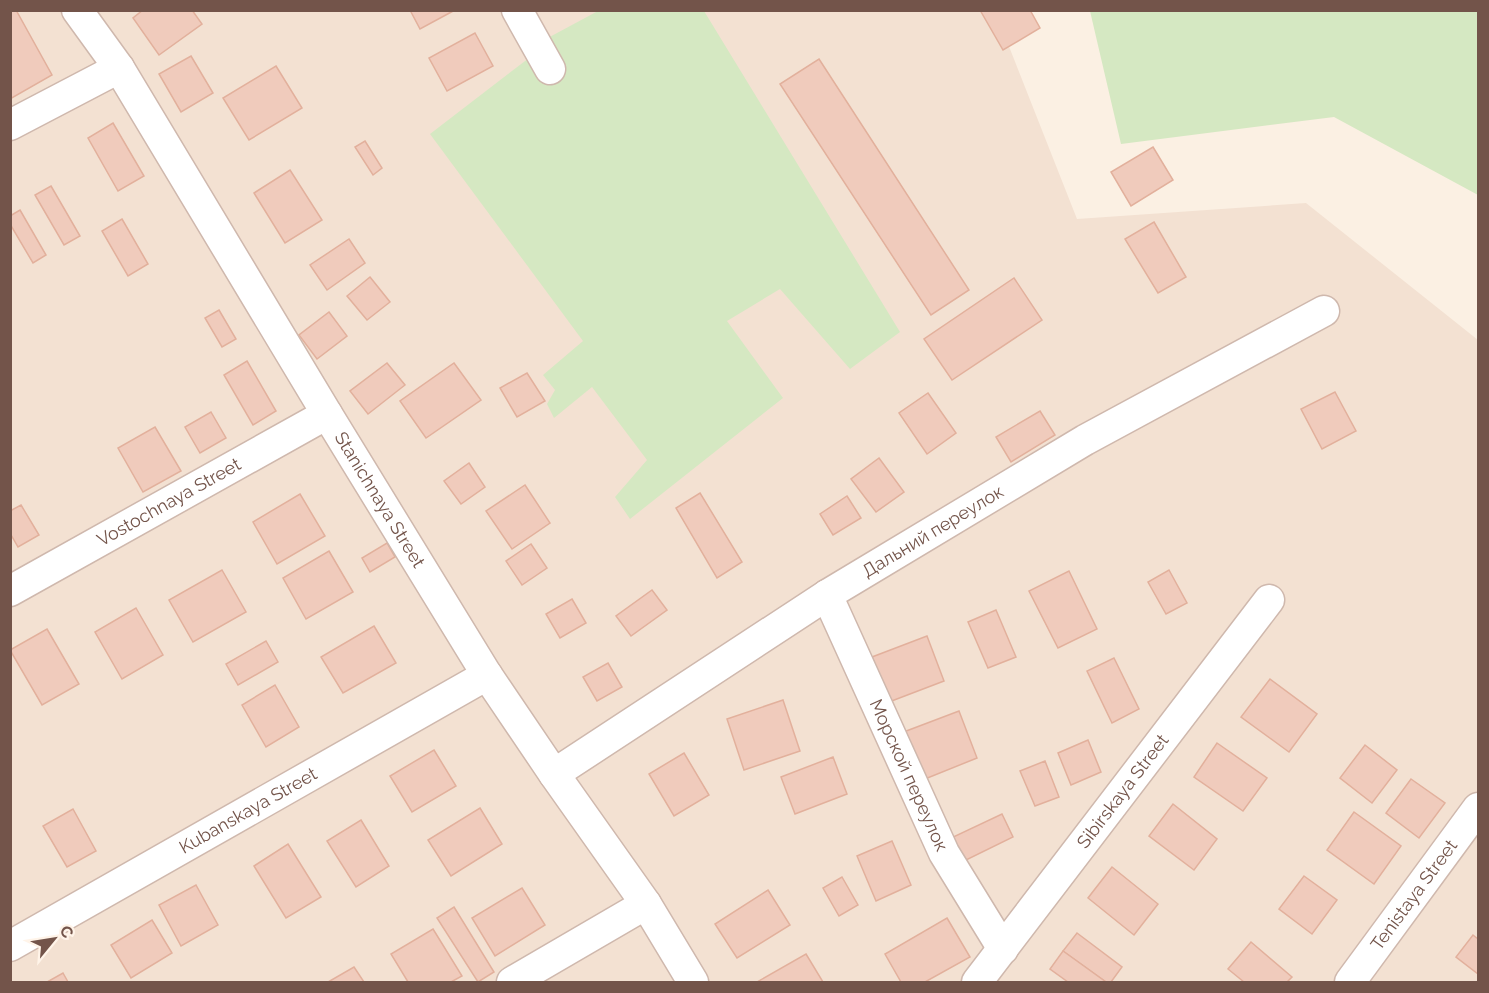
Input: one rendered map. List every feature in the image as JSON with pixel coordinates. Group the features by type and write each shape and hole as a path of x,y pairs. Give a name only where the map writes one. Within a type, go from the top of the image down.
{"street":[{"name":"Stanichnaya Street","path":"77,10 119,68 487,675 646,904 693,982"},
{"path":"517,10 550,69"},
{"path":"10,125 119,68"},
{"name":"Дальний переулок","path":"554,774 827,595 1085,440 1324,311"},
{"name":"Vostochnaya Street","path":"10,591 327,414"},
{"name":"Морской переулок","path":"827,595 944,853 1003,949"},
{"name":"Sibirskaya Street","path":"977,982 1269,600"},
{"name":"Kubanskaya Street","path":"10,946 487,675"},
{"name":"Tenistaya Street","path":"1350,982 1479,808"},
{"path":"512,982 646,904"}],"shaded area":[{"path":"10,11 995,11 1077,219 1306,203 1478,340 1478,982 11,982"}],"green space":[{"path":"598,11 704,11 900,332 850,369 780,289 727,321 783,398 630,519 615,497 647,460 592,387 554,418 547,404 555,390 543,375 583,341 430,134 529,58 544,40"},
{"path":"1090,11 1478,11 1478,195 1334,117 1121,144"}],"building":[{"path":"10,10 16,10 52,75 10,99"},
{"path":"143,10 192,10 202,24 159,55 133,18"},
{"path":"410,10 455,10 420,29"},
{"path":"980,10 1030,10 1040,28 1003,50"},
{"path":"475,33 493,66 447,91 429,58"},
{"path":"191,56 213,93 181,112 159,74"},
{"path":"819,59 969,290 931,315 780,84"},
{"path":"276,66 302,108 249,140 223,98"},
{"path":"113,123 144,176 118,191 88,138"},
{"path":"365,141 382,168 373,175 355,147"},
{"path":"1153,147 1173,180 1131,206 1111,172"},
{"path":"290,170 322,220 285,243 254,193"},
{"path":"51,186 80,236 64,245 35,195"},
{"path":"20,210 46,255 33,263 10,224 10,216"},
{"path":"122,219 148,264 128,276 102,231"},
{"path":"1154,222 1186,277 1158,293 1125,239"},
{"path":"349,239 365,263 327,290 310,265"},
{"path":"370,277 390,302 367,320 347,296"},
{"path":"1014,278 1042,320 952,380 924,339"},
{"path":"219,310 236,339 222,347 205,318"},
{"path":"329,312 347,336 317,359 299,335"},
{"path":"247,361 276,411 253,425 224,375"},
{"path":"387,363 405,385 368,414 350,391"},
{"path":"454,363 481,400 426,438 400,401"},
{"path":"527,373 545,401 517,417 500,388"},
{"path":"1335,392 1356,431 1322,449 1301,409"},
{"path":"928,393 956,433 927,454 899,413"},
{"path":"1040,411 1055,435 1011,462 996,437"},
{"path":"211,412 226,438 200,453 185,427"},
{"path":"155,427 181,471 143,492 118,448"},
{"path":"879,458 904,492 876,512 851,479"},
{"path":"469,463 485,487 461,504 444,481"},
{"path":"525,485 550,523 512,549 486,511"},
{"path":"700,493 742,562 717,578 676,508"},
{"path":"300,494 325,536 277,564 253,522"},
{"path":"847,496 861,518 833,535 820,514"},
{"path":"21,505 39,535 18,547 10,533 10,511"},
{"path":"387,543 395,557 370,572 362,558"},
{"path":"531,544 547,568 522,585 506,561"},
{"path":"329,551 353,592 306,619 283,578"},
{"path":"222,570 246,612 193,642 169,600"},
{"path":"1169,570 1187,603 1166,614 1148,582"},
{"path":"1069,571 1097,629 1058,648 1029,591"},
{"path":"652,590 667,610 631,636 616,616"},
{"path":"572,599 586,623 560,638 546,614"},
{"path":"136,608 163,655 122,679 95,632"},
{"path":"996,610 1016,657 988,668 968,622"},
{"path":"374,626 396,663 343,693 321,657"},
{"path":"47,629 79,684 42,705 10,650"},
{"path":"927,636 944,681 889,702 872,657"},
{"path":"266,641 278,662 238,685 226,664"},
{"path":"1114,658 1139,709 1112,723 1087,671"},
{"path":"608,663 622,687 597,701 583,677"},
{"path":"1270,679 1317,714 1289,752 1241,717"},
{"path":"275,685 299,727 266,747 242,705"},
{"path":"783,700 800,751 744,770 727,719"},
{"path":"959,711 977,758 920,781 901,733"},
{"path":"1088,740 1101,772 1071,785 1058,753"},
{"path":"1217,743 1267,778 1243,811 1194,777"},
{"path":"1365,745 1397,770 1372,803 1340,778"},
{"path":"434,750 456,786 412,812 390,776"},
{"path":"684,753 709,795 674,816 649,774"},
{"path":"833,757 847,794 795,814 781,777"},
{"path":"1045,761 1059,797 1035,806 1020,771"},
{"path":"1411,779 1445,803 1419,838 1386,813"},
{"path":"1173,804 1217,839 1194,870 1149,836"},
{"path":"480,808 502,844 451,876 428,840"},
{"path":"73,809 96,851 67,867 43,826"},
{"path":"1354,812 1401,846 1374,884 1327,850"},
{"path":"1002,814 1013,837 962,862 951,838"},
{"path":"361,820 389,866 356,887 327,841"},
{"path":"892,841 911,885 876,901 857,856"},
{"path":"288,844 321,897 286,918 254,866"},
{"path":"1112,867 1158,904 1134,935 1088,898"},
{"path":"1304,876 1337,900 1312,934 1279,909"},
{"path":"842,877 858,905 839,916 823,888"},
{"path":"196,885 218,925 181,946 159,905"},
{"path":"522,888 545,925 495,956 472,918"},
{"path":"768,890 790,925 737,958 715,924"},
{"path":"454,907 494,972 478,982 437,918"},
{"path":"947,918 970,957 925,982 901,982 885,954"},
{"path":"152,920 172,953 131,978 111,945"},
{"path":"433,929 462,976 451,982 408,982 391,954"},
{"path":"1077,933 1122,967 1111,982 1106,982 1063,951"},
{"path":"1473,935 1478,939 1478,974 1456,957"},
{"path":"1251,942 1292,977 1287,982 1244,982 1228,969"},
{"path":"1063,951 1106,982 1068,982 1050,969"},
{"path":"806,954 823,982 757,982"},
{"path":"354,967 364,982 328,982"},
{"path":"63,973 68,982 47,982"}]}
